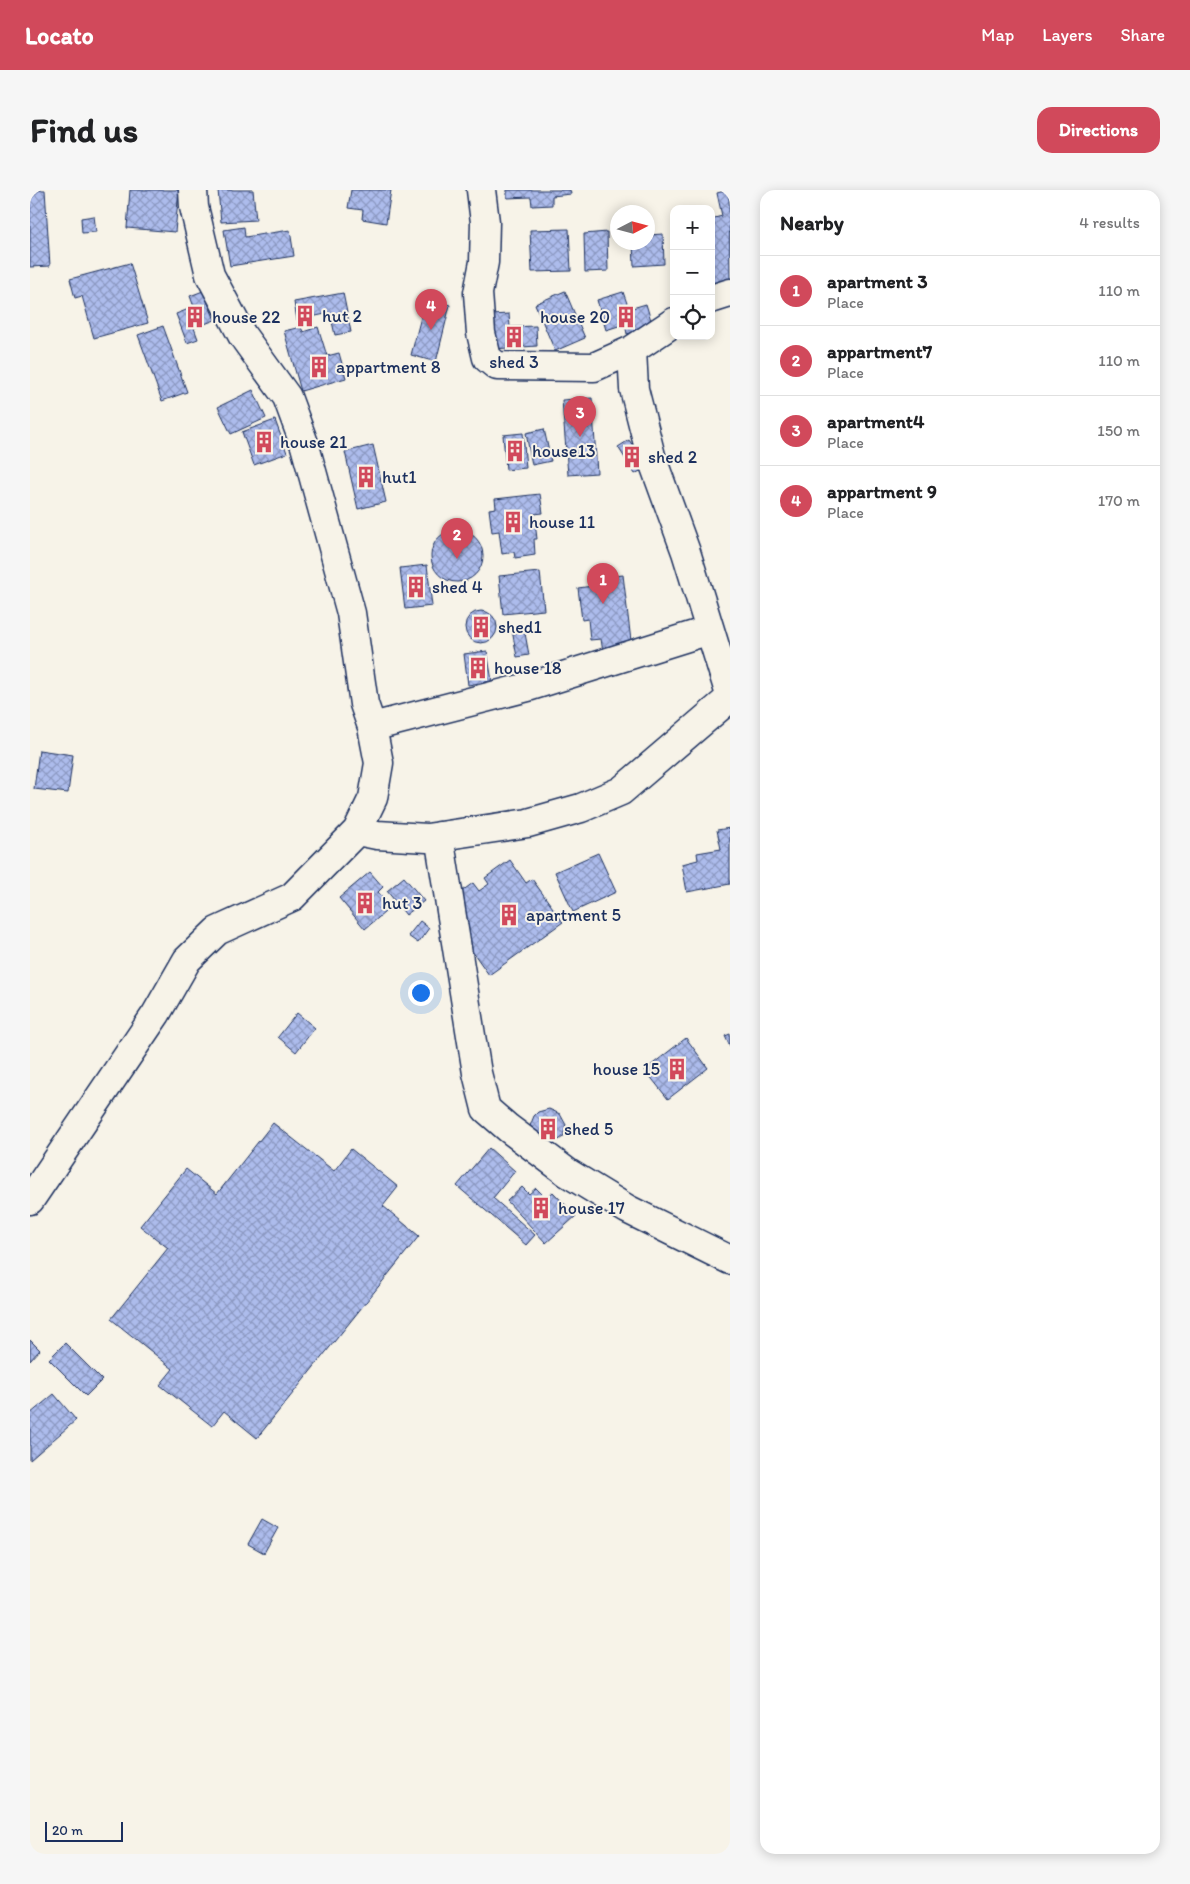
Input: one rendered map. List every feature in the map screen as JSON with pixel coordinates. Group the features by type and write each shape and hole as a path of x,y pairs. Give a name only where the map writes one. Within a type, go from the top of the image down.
{"street":[{"path":"30,1200 156,1014 187,960 217,931 292,897 357,831 373,798 379,763 372,728 364,704 351,612 304,446 287,397 242,335 210,275 194,207 193,190"},
{"path":"480,190 485,222 484,252 478,293 481,333 487,358 497,366 594,367 632,350 670,325"},
{"path":"715,298 730,292"},
{"path":"357,831 385,836 427,838 528,823 581,808 621,791 730,697 686,552 651,456 634,389 632,350"},
{"path":"372,728 528,687 710,630"},
{"path":"439,836 477,1073 486,1109 568,1173 626,1209 730,1260"}],"building":[{"path":"30,190 45,190 50,266 30,267"},
{"path":"130,190 179,190 175,232 127,228"},
{"path":"218,190 253,190 256,220 221,222"},
{"path":"351,190 391,190 386,223 362,219 363,210 348,208"},
{"path":"507,190 570,190 571,194 552,196 552,205 532,206 531,197 507,198"},
{"path":"729,190 730,284 715,287 715,218 722,216 717,193"},
{"path":"94,216 96,232 82,233 81,218"},
{"path":"244,227 245,237 290,230 294,256 230,266 224,230"},
{"path":"569,229 571,271 532,272 530,230"},
{"path":"607,232 608,271 585,272 584,234"},
{"path":"663,234 664,264 634,266 633,250 655,250 655,235"},
{"path":"130,263 148,323 94,338 82,296 75,298 70,279"},
{"name":"house 22","path":"203,291 215,320 194,328 198,339 187,343 176,314 194,307 190,296"},
{"path":"565,291 585,338 555,351 535,304"},
{"name":"house 20","path":"623,292 629,309 646,304 653,327 627,334 625,324 606,330 597,300"},
{"name":"hut 2","path":"343,293 351,332 335,335 330,313 297,320 294,302"},
{"path":"426,298 450,305 436,362 411,355"},
{"name":"shed 3","path":"509,314 510,327 536,326 537,346 493,349 491,315"},
{"path":"163,326 187,392 162,401 138,335"},
{"name":"appartment 8","path":"301,327 303,332 318,327 327,356 339,353 346,378 301,391 284,331"},
{"path":"253,390 266,418 231,434 218,407"},
{"path":"592,398 597,473 568,475 562,400"},
{"name":"house 21","path":"275,420 287,453 254,465 242,432"},
{"path":"544,429 551,461 532,465 526,433"},
{"name":"house13","path":"523,433 526,468 506,470 503,435"},
{"name":"shed 2","path":"629,440 647,467 635,474 618,447"},
{"name":"hut1","path":"373,445 386,502 358,509 345,452"},
{"name":"house 11","path":"540,494 543,513 534,514 537,539 534,539 535,555 515,558 514,552 502,554 499,531 492,532 489,509 496,508 495,499"},
{"path":"457,530 467,532 475,538 481,546 483,556 481,566 475,574 467,580 457,582 447,580 439,574 433,566 431,556 433,546 439,538 447,532"},
{"name":"shed 4","path":"427,565 432,606 405,609 400,568"},
{"path":"540,572 544,610 503,614 499,576"},
{"path":"623,575 632,649 603,652 601,639 590,640 588,619 582,620 578,588 600,585 599,578"},
{"name":"shed1","path":"481,611 487,612 492,616 496,621 496,633 492,638 487,642 481,643 475,642 470,638 466,633 465,627 466,621 470,616 475,612"},
{"path":"524,628 529,655 517,657 512,630"},
{"name":"house 18","path":"487,651 492,681 468,685 464,654"},
{"path":"39,750 73,755 68,793 34,789"},
{"path":"730,828 730,884 687,892 682,864 698,860 697,853 721,849 717,830"},
{"path":"598,853 616,892 573,912 555,872"},
{"name":"apartment 5","path":"510,860 526,883 532,879 563,922 489,975 465,941 470,937 456,918 454,897 473,883 479,891 489,884 485,878"},
{"name":"hut 3","path":"370,872 383,887 378,892 391,907 365,929 339,898"},
{"path":"404,877 424,901 406,915 387,891"},
{"path":"420,921 429,928 418,943 408,936"},
{"path":"297,1013 315,1028 296,1052 278,1037"},
{"path":"730,1034 730,1047 725,1036"},
{"name":"house 15","path":"686,1038 708,1068 668,1099 645,1070"},
{"name":"shed 5","path":"549,1109 560,1114 566,1125 563,1137 553,1144 531,1132 530,1126 538,1112"},
{"path":"273,1123 334,1171 351,1149 398,1187 383,1206 419,1236 257,1438 224,1411 212,1426 160,1385 173,1369 111,1319 168,1248 140,1226 186,1169 217,1194"},
{"path":"489,1148 515,1171 493,1198 535,1235 526,1245 457,1186"},
{"name":"house 17","path":"522,1187 529,1194 536,1188 546,1198 553,1192 576,1216 546,1243 507,1201"},
{"path":"30,1340 40,1350 30,1361"},
{"path":"65,1343 102,1380 86,1396 49,1359"},
{"path":"54,1394 76,1420 30,1460 30,1414"},
{"path":"262,1519 278,1528 264,1553 248,1544"}],"place":[{"name":"hut 2","path":"305,316"},
{"name":"house 22","path":"195,317"},
{"name":"house 20","path":"626,317"},
{"name":"appartment 9","path":"431,330"},
{"name":"shed 3","path":"514,337"},
{"name":"appartment 8","path":"319,367"},
{"name":"apartment4","path":"580,437"},
{"name":"house 21","path":"264,442"},
{"name":"house13","path":"515,451"},
{"name":"shed 2","path":"632,457"},
{"name":"hut1","path":"366,477"},
{"name":"house 11","path":"513,522"},
{"name":"appartment7","path":"457,559"},
{"name":"shed 4","path":"416,587"},
{"name":"apartment 3","path":"603,604"},
{"name":"shed1","path":"481,627"},
{"name":"house 18","path":"478,668"},
{"name":"hut 3","path":"365,903"},
{"name":"apartment 5","path":"509,915"},
{"name":"house 15","path":"677,1069"},
{"name":"shed 5","path":"548,1129"},
{"name":"house 17","path":"541,1208"}]}
